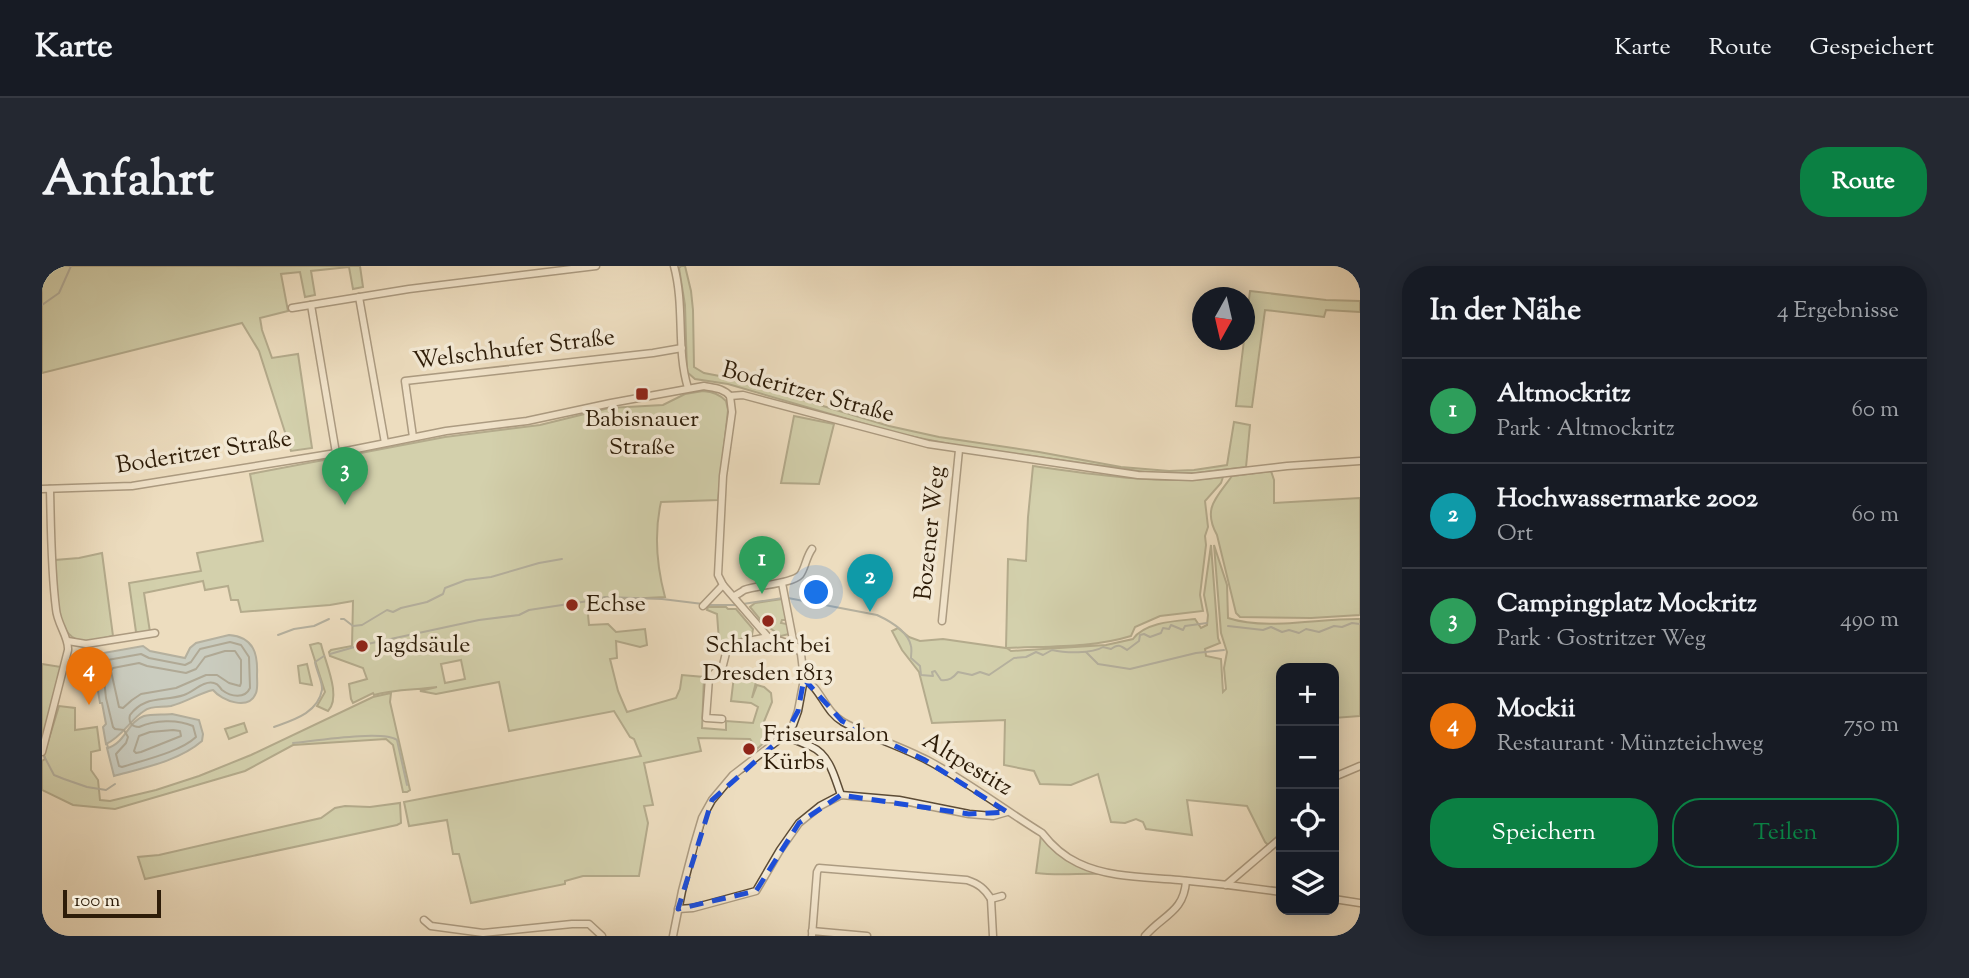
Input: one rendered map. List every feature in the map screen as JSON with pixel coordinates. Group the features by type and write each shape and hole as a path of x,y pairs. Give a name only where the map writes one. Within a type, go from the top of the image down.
{"street":[{"path":"292,308 596,266"},
{"path":"674,266 681,299 684,374 688,388"},
{"path":"359,297 386,443"},
{"path":"311,305 337,453"},
{"name":"Welschhufer Straße","path":"413,437 405,381 682,348"},
{"name":"Boderitzer Straße","path":"45,489 132,485 337,453 446,431 527,421 704,386 718,388 730,396 743,395 959,450 1138,475 1209,476 1287,466 1360,461"},
{"path":"730,396 732,412 723,476 718,575 723,585 768,637"},
{"name":"Bozener Weg","path":"942,621 959,450"},
{"path":"42,480 56,612 60,628 68,641 42,751"},
{"path":"736,599 743,590 789,582 800,575 812,549"},
{"path":"782,583 794,645"},
{"path":"705,605 723,585"},
{"path":"68,641 86,644 155,633"},
{"path":"673,936 702,818 712,800 733,775 785,735 793,725 804,679 798,648 768,637 728,645 723,665 709,678 706,718 722,719"},
{"name":"Altpestitz","path":"804,679 810,682 830,712 842,721 947,772 1041,833 1065,856 1081,864 1117,875 1276,891"},
{"path":"785,735 814,748 827,760 841,795"},
{"path":"1339,775 1360,766"},
{"path":"678,909 693,908 756,891 799,823 820,806 841,795 899,800 969,814 993,816 1007,812"},
{"path":"1226,885 1276,842"},
{"path":"867,936 812,934 819,868 967,880 979,884 991,899 993,936"},
{"path":"1145,936 1179,906 1185,895 1186,881"},
{"path":"991,899 1002,896"},
{"path":"1339,900 1360,903"},
{"path":"424,920 431,926 483,933 572,923 589,924 602,936"}],"highlighted area":[{"path":"804,679 842,721 925,760 1007,812 969,814 841,795 799,823 756,891 678,909 712,800 785,735 798,711"}],"green space":[{"path":"54,266 360,266 363,287 353,289 349,267 311,271 315,295 305,297 300,272 281,274 288,311 260,318 272,358 298,354 312,448 291,451 259,351 242,323 42,373 42,273"},
{"path":"685,266 691,291 694,367 704,373 767,385 790,396 889,426 939,437 1121,467 1169,471 1227,465 1234,422 1250,425 1246,467 1196,473 1152,473 960,446 899,434 728,384 695,379 687,372 685,305 679,268"},
{"path":"1255,292 1360,301 1360,312 1326,310 1324,317 1265,310 1252,407 1236,406 1243,350 1255,350"},
{"path":"707,391 726,401 728,410 718,500 661,502 657,550 665,597 587,604 589,625 608,624 616,632 645,629 647,645 640,647 616,641 617,658 610,659 618,691 627,712 676,698 682,675 704,677 702,728 726,730 726,721 753,723 758,707 751,703 731,701 734,676 752,678 756,682 752,698 757,685 771,693 772,702 763,724 777,731 757,749 750,739 698,738 701,751 644,763 653,805 644,806 648,823 639,876 583,876 565,881 565,884 471,903 459,854 453,854 447,820 409,826 404,802 641,756 634,739 614,711 509,731 499,682 436,694 420,691 437,687 373,693 353,703 349,684 367,679 363,668 330,656 329,652 352,646 353,601 241,612 238,600 231,600 228,586 205,590 203,581 144,593 150,632 136,632 129,583 201,571 197,553 263,541 250,474 445,437 540,425 609,408 663,405 685,394","holes":["461,660 465,679 445,683 441,664"]},
{"path":"794,416 834,424 819,484 781,483"},
{"path":"1033,466 1104,476 1152,479 1223,477 1205,501 1208,527 1200,595 1203,611 1160,616 1135,627 1131,636 1116,640 1070,646 1007,648 1011,651 1106,645 1133,639 1145,629 1170,622 1195,619 1201,628 1207,625 1204,595 1211,545 1220,643 1205,649 1206,656 1221,659 1223,692 1226,689 1224,668 1227,652 1221,633 1214,545 1227,585 1228,618 1259,624 1360,619 1360,716 1339,718 1339,663 1276,663 1276,838 1268,845 1247,806 1187,800 1192,835 1146,829 1143,822 1136,819 1125,823 1111,822 1098,774 1071,785 1040,784 1034,771 1004,765 1005,720 932,723 919,672 892,631 898,628 909,637 920,641 943,639 1006,648 1008,559 1026,561"},
{"path":"1271,471 1274,480 1274,503 1360,498 1360,615 1311,618 1240,617 1236,613 1211,510 1232,476"},
{"path":"102,553 113,636 89,641 75,639 67,632 58,610 55,560"},
{"path":"782,599 787,620 782,620 781,623 787,624 789,634 781,636 767,626 770,620 763,623 750,607 755,603"},
{"path":"708,607 736,609 753,629 752,635 744,640 719,641 717,614 707,610"},
{"path":"321,644 333,688 332,705 328,711 317,706 325,692 310,645"},
{"path":"42,664 61,667 42,742"},
{"path":"307,664 312,685 300,683 298,666"},
{"path":"391,693 390,702 410,790 407,792 403,792 393,745 386,739 293,745 245,771 115,809 73,805 42,790 42,761 45,759 59,706 75,708 75,730 97,727 100,750 91,752 91,770 98,780 100,800 110,801 199,776 251,755 373,697"},
{"path":"244,723 247,732 229,739 225,729"},
{"path":"400,803 401,823 397,825 145,879 138,857 159,855 321,818 335,808"},
{"path":"1041,835 1054,850 1068,860 1104,874 1036,873"}],"water":[{"path":"229,635 244,639 253,648 257,687 253,698 242,703 229,701 213,690 171,706 150,708 106,744 103,727 106,724 92,655 143,646 150,651 185,658 196,643"},
{"path":"172,714 199,720 202,741 172,759 114,776 107,748 118,742 139,719 147,715"}],"waterway":[{"path":"42,305 59,293 71,266"},
{"path":"341,619 353,626 362,625 387,610 393,612 427,602 443,594 445,588 466,580 491,577 562,559"},
{"path":"330,654 479,620 519,615 529,610 605,597 703,604"},
{"path":"743,604 783,598"},
{"path":"788,598 882,617 906,636 911,646 911,658 920,666 921,675 933,676 932,672 935,671 941,680 951,679 958,672 972,675 980,672 989,675 1014,658 1026,657 1036,652 1043,655 1052,650 1085,652 1103,647 1111,649 1115,646 1127,650 1139,641 1140,635 1150,637 1161,633 1163,628 1169,629 1171,625 1183,630 1185,626 1207,623"},
{"path":"708,605 738,605"},
{"path":"278,635 314,626 329,619"},
{"path":"1228,626 1263,630 1271,627 1282,632 1289,630 1299,633 1306,629 1319,632 1334,626 1360,624"},
{"path":"1086,652 1098,664 1130,669 1196,653 1224,650"},
{"path":"274,727 304,714 320,698 322,687 315,662 324,656"},
{"path":"293,743 363,736 389,737 397,740 407,785"},
{"path":"107,744 108,748"},
{"path":"43,754 54,775 87,787 106,790 115,784"}],"place":[{"name":"Babisnauer Straße","path":"642,394"},
{"name":"Campingplatz Mockritz","path":"345,505"},
{"name":"Altmockritz","path":"762,594"},
{"name":"Echse","path":"572,605"},
{"name":"Hochwassermarke 2002","path":"870,612"},
{"name":"Schlacht bei Dresden 1813","path":"768,621"},
{"name":"Jagdsäule","path":"362,646"},
{"name":"Mockii","path":"89,705"},
{"name":"Friseursalon Kürbs","path":"749,749"}]}
